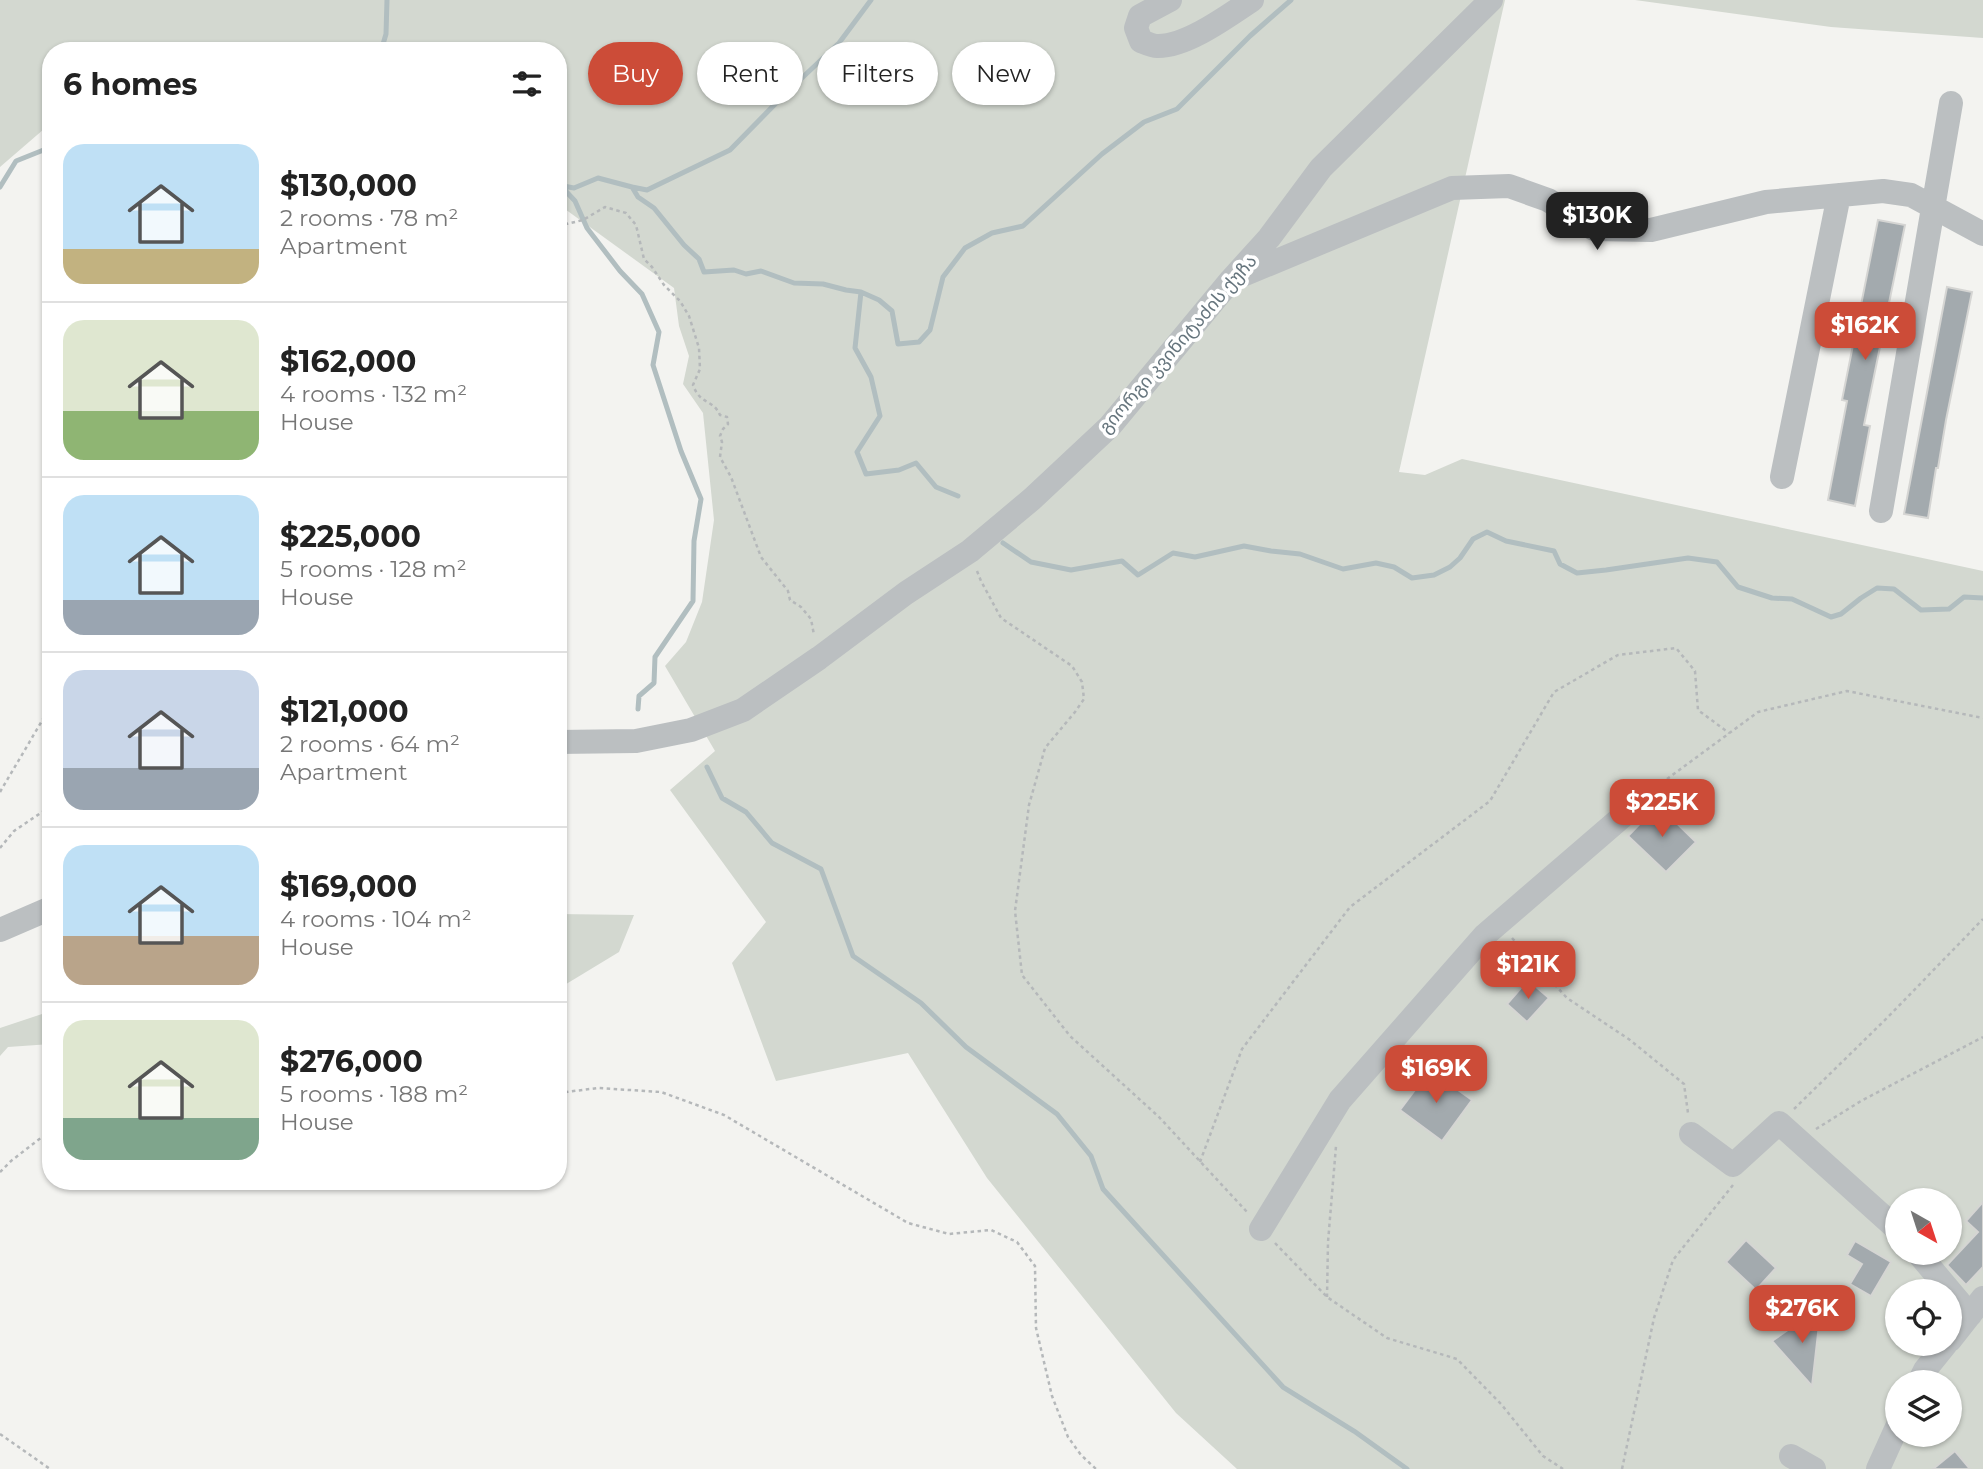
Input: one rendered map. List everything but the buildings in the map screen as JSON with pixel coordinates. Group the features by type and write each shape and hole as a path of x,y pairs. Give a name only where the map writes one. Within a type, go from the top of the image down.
{"street":[{"path":"1170,0 1140,16 1136,28 1141,41 1156,47 1186,40 1252,0"},
{"name":"გიორგი კვინიტაძის ქუჩა","path":"567,742 636,741 691,730 743,710 906,593 970,551 1032,499 1111,426 1269,238 1321,168 1491,0"},
{"path":"1881,511 1951,103"},
{"path":"1231,280 1452,188 1509,186 1548,200 1594,229 1651,230 1766,202 1883,191 1911,195 1983,234"},
{"path":"1782,477 1839,195"},
{"path":"1261,1229 1340,1100 1485,935 1652,791"},
{"path":"0,930 42,912"},
{"path":"1692,1134 1733,1165 1779,1123 1885,1218"},
{"path":"1931,1265 1976,1306 1962,1324"},
{"path":"1925,1370 1936,1356"},
{"path":"1878,1469 1888,1447"},
{"path":"1791,1456 1814,1469"}],"path":[{"path":"567,224 583,220 605,206 626,212 636,225 645,259 689,316 699,348 700,369 693,385 696,396 717,408 720,415 727,417 727,424 720,436 720,457 731,477 761,557 788,591 790,600 801,607 811,619 819,658"},
{"path":"970,551 981,581 1001,618 1072,666 1082,682 1083,699 1045,748 1029,805 1015,911 1022,975 1070,1035 1159,1117 1327,1297 1387,1338 1457,1359 1501,1404 1543,1456 1563,1469"},
{"path":"1200,1161 1242,1049 1350,907 1489,801 1554,692 1618,655 1676,648 1695,671 1698,710 1729,733"},
{"path":"1652,791 1758,712 1847,691 1983,718"},
{"path":"0,792 42,721"},
{"path":"0,848 14,831 42,812"},
{"path":"1779,1123 1888,1017 1983,919"},
{"path":"1498,923 1567,998 1630,1040 1684,1084 1692,1134"},
{"path":"1798,1140 1861,1101 1983,1037"},
{"path":"567,1092 598,1088 661,1092 724,1115 908,1223 949,1234 991,1230 1017,1242 1035,1266 1036,1328 1052,1396 1068,1437 1096,1469"},
{"path":"0,1172 42,1137"},
{"path":"1327,1297 1328,1242 1337,1139"},
{"path":"1622,1469 1654,1318 1673,1260 1728,1188 1737,1181"},
{"path":"0,1434 50,1469"}],"shaded area":[{"path":"0,0 1505,0 1399,472 1425,475 1462,459 1983,571 1983,1469 1237,1469 1176,1413 987,1178 908,1053 776,1081 732,963 766,922 670,790 715,751 665,666 686,642 702,602 714,520 703,413 683,384 689,356 679,326 674,288 567,211 567,42 42,42 42,131 0,167"},
{"path":"1635,0 1983,0 1983,38 1831,27"},
{"path":"567,914 634,915 619,952 567,984"},
{"path":"42,1014 42,1045 8,1047 0,1056 0,1028"}],"waterway":[{"path":"384,42 387,0"},
{"path":"632,187 647,190 730,150 839,43 871,0"},
{"path":"567,187 574,188 598,178 632,187 638,197 654,208 699,259 704,272 734,270 746,274 761,271 794,283 823,284 861,292 879,300 892,311 898,344 919,342 930,330 943,277 965,248 992,233 1023,226 1102,154 1144,122 1177,109 1250,36 1291,0"},
{"path":"0,187 16,161 42,151"},
{"path":"567,192 575,201 587,228 620,271 642,294 659,332 653,365 681,451 701,499 694,541 693,601 655,657 654,683 639,696 638,709"},
{"path":"861,292 855,348 871,377 880,416 857,452 866,474 899,470 916,463 936,487 958,496"},
{"path":"1003,543 1031,562 1071,570 1122,561 1138,575 1173,553 1195,557 1244,546 1300,554 1343,569 1376,563 1394,567 1412,578 1434,575 1450,567 1473,539 1487,532 1506,541 1554,551 1560,564 1577,573 1688,558 1717,562 1738,587 1772,598 1792,599 1831,617 1841,614 1877,588 1894,589 1921,610 1949,609 1964,597 1983,598"},
{"path":"707,767 722,798 746,812 772,843 821,869 853,956 921,1003 966,1047 1057,1114 1091,1156 1103,1189 1283,1387 1354,1431 1407,1469"}]}
